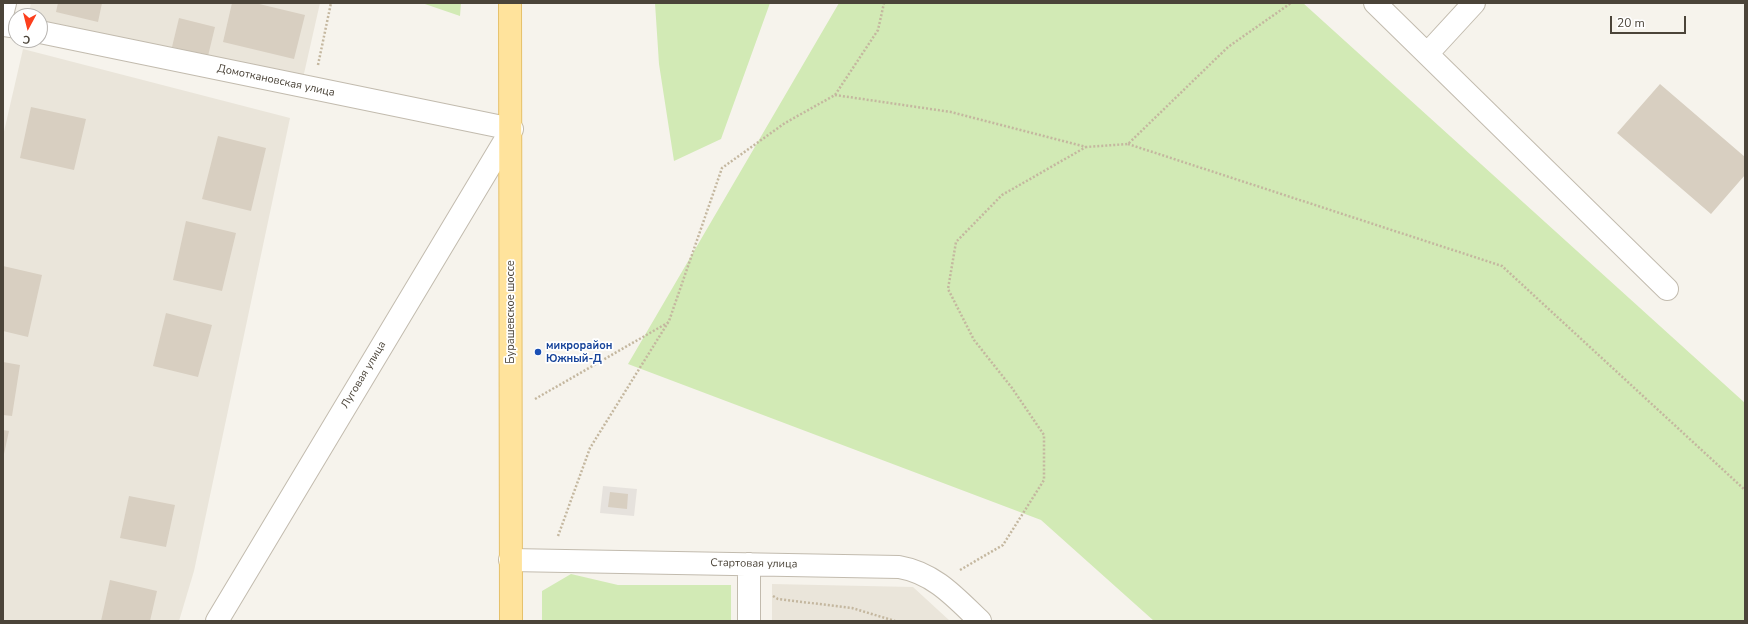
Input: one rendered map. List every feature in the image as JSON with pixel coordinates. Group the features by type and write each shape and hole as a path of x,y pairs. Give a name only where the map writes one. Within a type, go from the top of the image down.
{"main road":[{"name":"Бурашевское шоссе","path":"510,3 512,129 511,621"}],"street":[{"path":"3,11 5,3"},
{"path":"1375,3 1428,53 1667,289"},
{"path":"1428,53 1474,3"},
{"name":"Домоткановская улица","path":"48,34 512,129"},
{"name":"Луговая улица","path":"217,621 512,129"},
{"name":"Стартовая улица","path":"510,560 891,566 913,570 933,579 980,621"},
{"path":"749,564 750,621"}],"path":[{"path":"313,89 332,3"},
{"path":"550,560 590,448 669,321 722,168 785,123 834,95 878,30 884,3"},
{"path":"1128,144 1228,47 1291,3"},
{"path":"834,95 951,112 1086,147 1128,144 1502,266 1745,490"},
{"path":"933,579 957,572 1003,545 1044,480 1044,434 1012,388 974,340 948,289 956,242 1002,195 1086,147"},
{"path":"511,413 669,321"}],"shaded area":[{"path":"31,3 320,3 303,78 48,22 48,8 30,8"},
{"path":"23,49 290,118 194,571 179,621 3,621 3,136"},
{"path":"603,486 637,489 634,516 600,513"},
{"path":"772,584 913,587 950,621 772,621"}],"green space":[{"path":"422,3 461,3 460,16"},
{"path":"655,3 770,3 721,139 674,161 659,64"},
{"path":"839,3 1303,3 1745,403 1745,621 1154,621 1041,520 628,364"},
{"path":"571,574 618,585 731,585 731,621 542,621 542,591"}],"building":[{"path":"58,3 102,3 98,22 56,12"},
{"path":"232,3 255,3 305,15 294,59 223,42"},
{"path":"179,18 215,27 208,56 172,47"},
{"path":"1660,84 1745,157 1745,175 1711,214 1617,133"},
{"path":"31,107 86,119 74,170 20,158"},
{"path":"218,136 266,148 251,211 202,199"},
{"path":"186,221 236,233 222,291 173,280"},
{"path":"3,266 42,275 28,337 3,331"},
{"path":"166,313 212,325 198,377 153,366"},
{"path":"3,362 20,365 12,416 3,415"},
{"path":"3,430 9,431 4,454 3,453"},
{"path":"610,492 628,494 627,509 608,507"},
{"path":"129,496 175,505 166,547 120,538"},
{"path":"110,580 157,591 150,621 101,621"}],"place":[{"name":"микрорайон Южный-Д","path":"538,352"}]}
